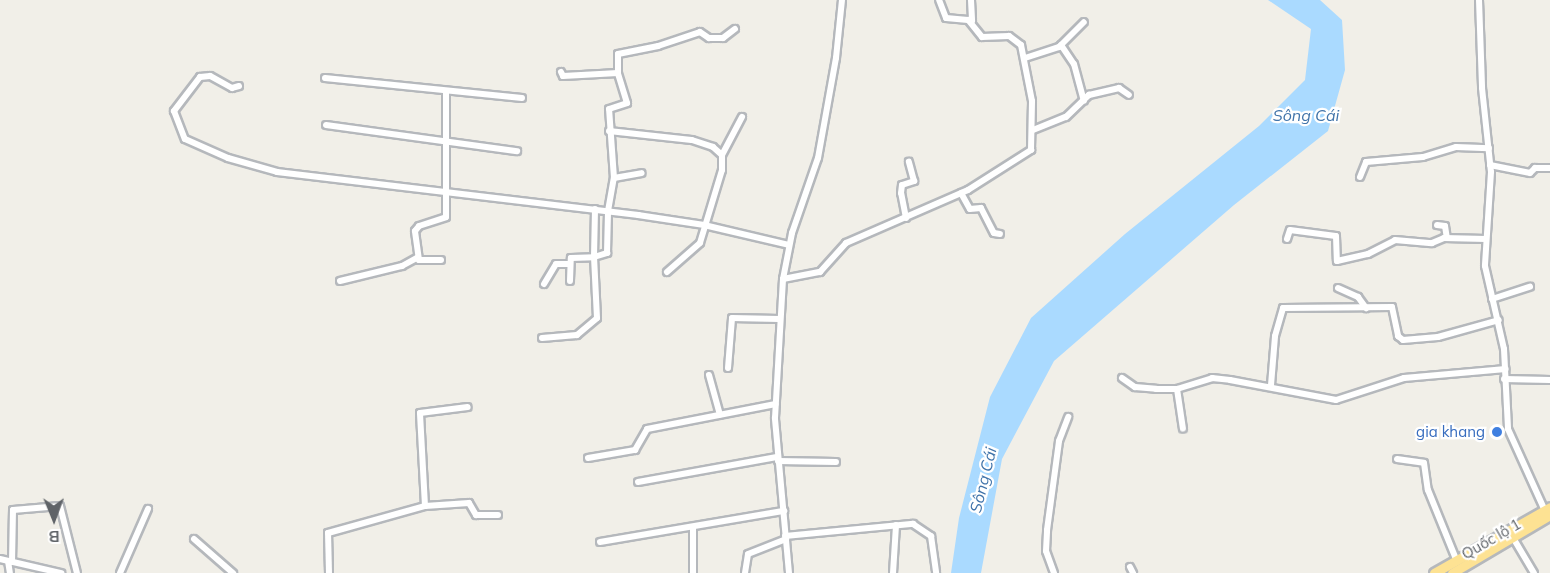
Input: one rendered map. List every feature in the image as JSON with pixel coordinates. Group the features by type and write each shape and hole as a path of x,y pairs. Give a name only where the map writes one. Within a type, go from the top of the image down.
{"highway":[{"name":"Quốc lộ 1","path":"1452,573 1548,512"},
{"name":"Quốc lộ 1","path":"1434,573 1456,559 1548,512"}],"street":[{"path":"789,573 778,459 776,404 779,319 789,245 818,158 836,58 842,0"},
{"path":"939,0 946,18 972,21"},
{"path":"783,279 820,272 846,243 961,193 1031,150 1033,130 1024,58 1018,40 1005,35 982,37 972,21 971,0"},
{"path":"1479,0 1482,88 1490,165 1485,266 1499,320 1506,369 1504,379 1508,429 1548,512"},
{"path":"1024,58 1061,45 1084,22"},
{"path":"570,281 571,258 594,257 607,253 608,211 614,177 609,107 627,103 618,73 621,52 658,46 700,32 719,39 735,29"},
{"path":"1061,45 1074,64 1084,101"},
{"path":"561,72 563,76 618,73"},
{"path":"239,86 232,88 210,76 200,77 174,111 185,139 228,158 277,172 446,195 595,209 704,225 789,245"},
{"path":"325,78 522,98"},
{"path":"1033,130 1066,117 1084,101 1118,88 1126,90 1129,95"},
{"path":"441,261 422,262 418,257 416,228 445,218 446,92"},
{"path":"667,272 699,245 722,170 722,155 742,117"},
{"path":"326,125 518,151"},
{"path":"609,131 692,140 722,155"},
{"path":"1360,177 1366,162 1423,157 1456,147 1489,148"},
{"path":"906,218 901,189 914,181 909,162"},
{"path":"1490,165 1530,172 1535,168 1550,168"},
{"path":"614,177 642,173"},
{"path":"961,193 970,208 981,208 994,233 1000,234"},
{"path":"542,338 577,335 597,318 594,257 595,209"},
{"path":"1437,225 1445,226 1447,238"},
{"path":"1287,239 1290,230 1336,237 1337,261 1368,254 1395,240 1432,243 1447,238 1486,239"},
{"path":"340,281 402,266 418,257"},
{"path":"544,284 555,264 570,264"},
{"path":"1492,299 1530,287"},
{"path":"1338,288 1358,297 1366,308"},
{"path":"1271,385 1275,336 1283,308 1394,307 1398,336 1403,340 1438,337 1499,320"},
{"path":"728,368 732,318 779,319"},
{"path":"1122,378 1141,389 1177,389 1212,378 1271,385 1336,400 1404,378 1506,369"},
{"path":"709,375 720,415"},
{"path":"1504,379 1550,380"},
{"path":"1177,389 1183,429"},
{"path":"588,458 635,450 647,429 776,404"},
{"path":"425,506 418,417 424,411 468,407"},
{"path":"1054,573 1046,552 1047,531 1059,441 1068,417"},
{"path":"638,482 778,459 836,462"},
{"path":"1397,459 1424,463 1428,490 1456,559"},
{"path":"329,573 328,533 425,506 470,503 476,516 498,515"},
{"path":"9,573 13,510 60,506 77,573"},
{"path":"120,573 148,509"},
{"path":"600,542 784,511"},
{"path":"745,573 748,554 786,538 913,524 928,531 933,541 936,573"},
{"path":"893,573 896,525"},
{"path":"693,528 693,573"},
{"path":"1512,535 1534,573"},
{"path":"194,539 233,573"},
{"path":"0,559 61,573"}],"water":[{"name":"Sông Cái","path":"1268,0 1320,0 1342,20 1345,70 1328,131 1234,205 1054,361 1002,459 981,573 951,573 959,518 990,397 1031,318 1125,234 1259,126 1305,80 1311,29"}],"place":[{"name":"gia khang","path":"1497,432"}]}
